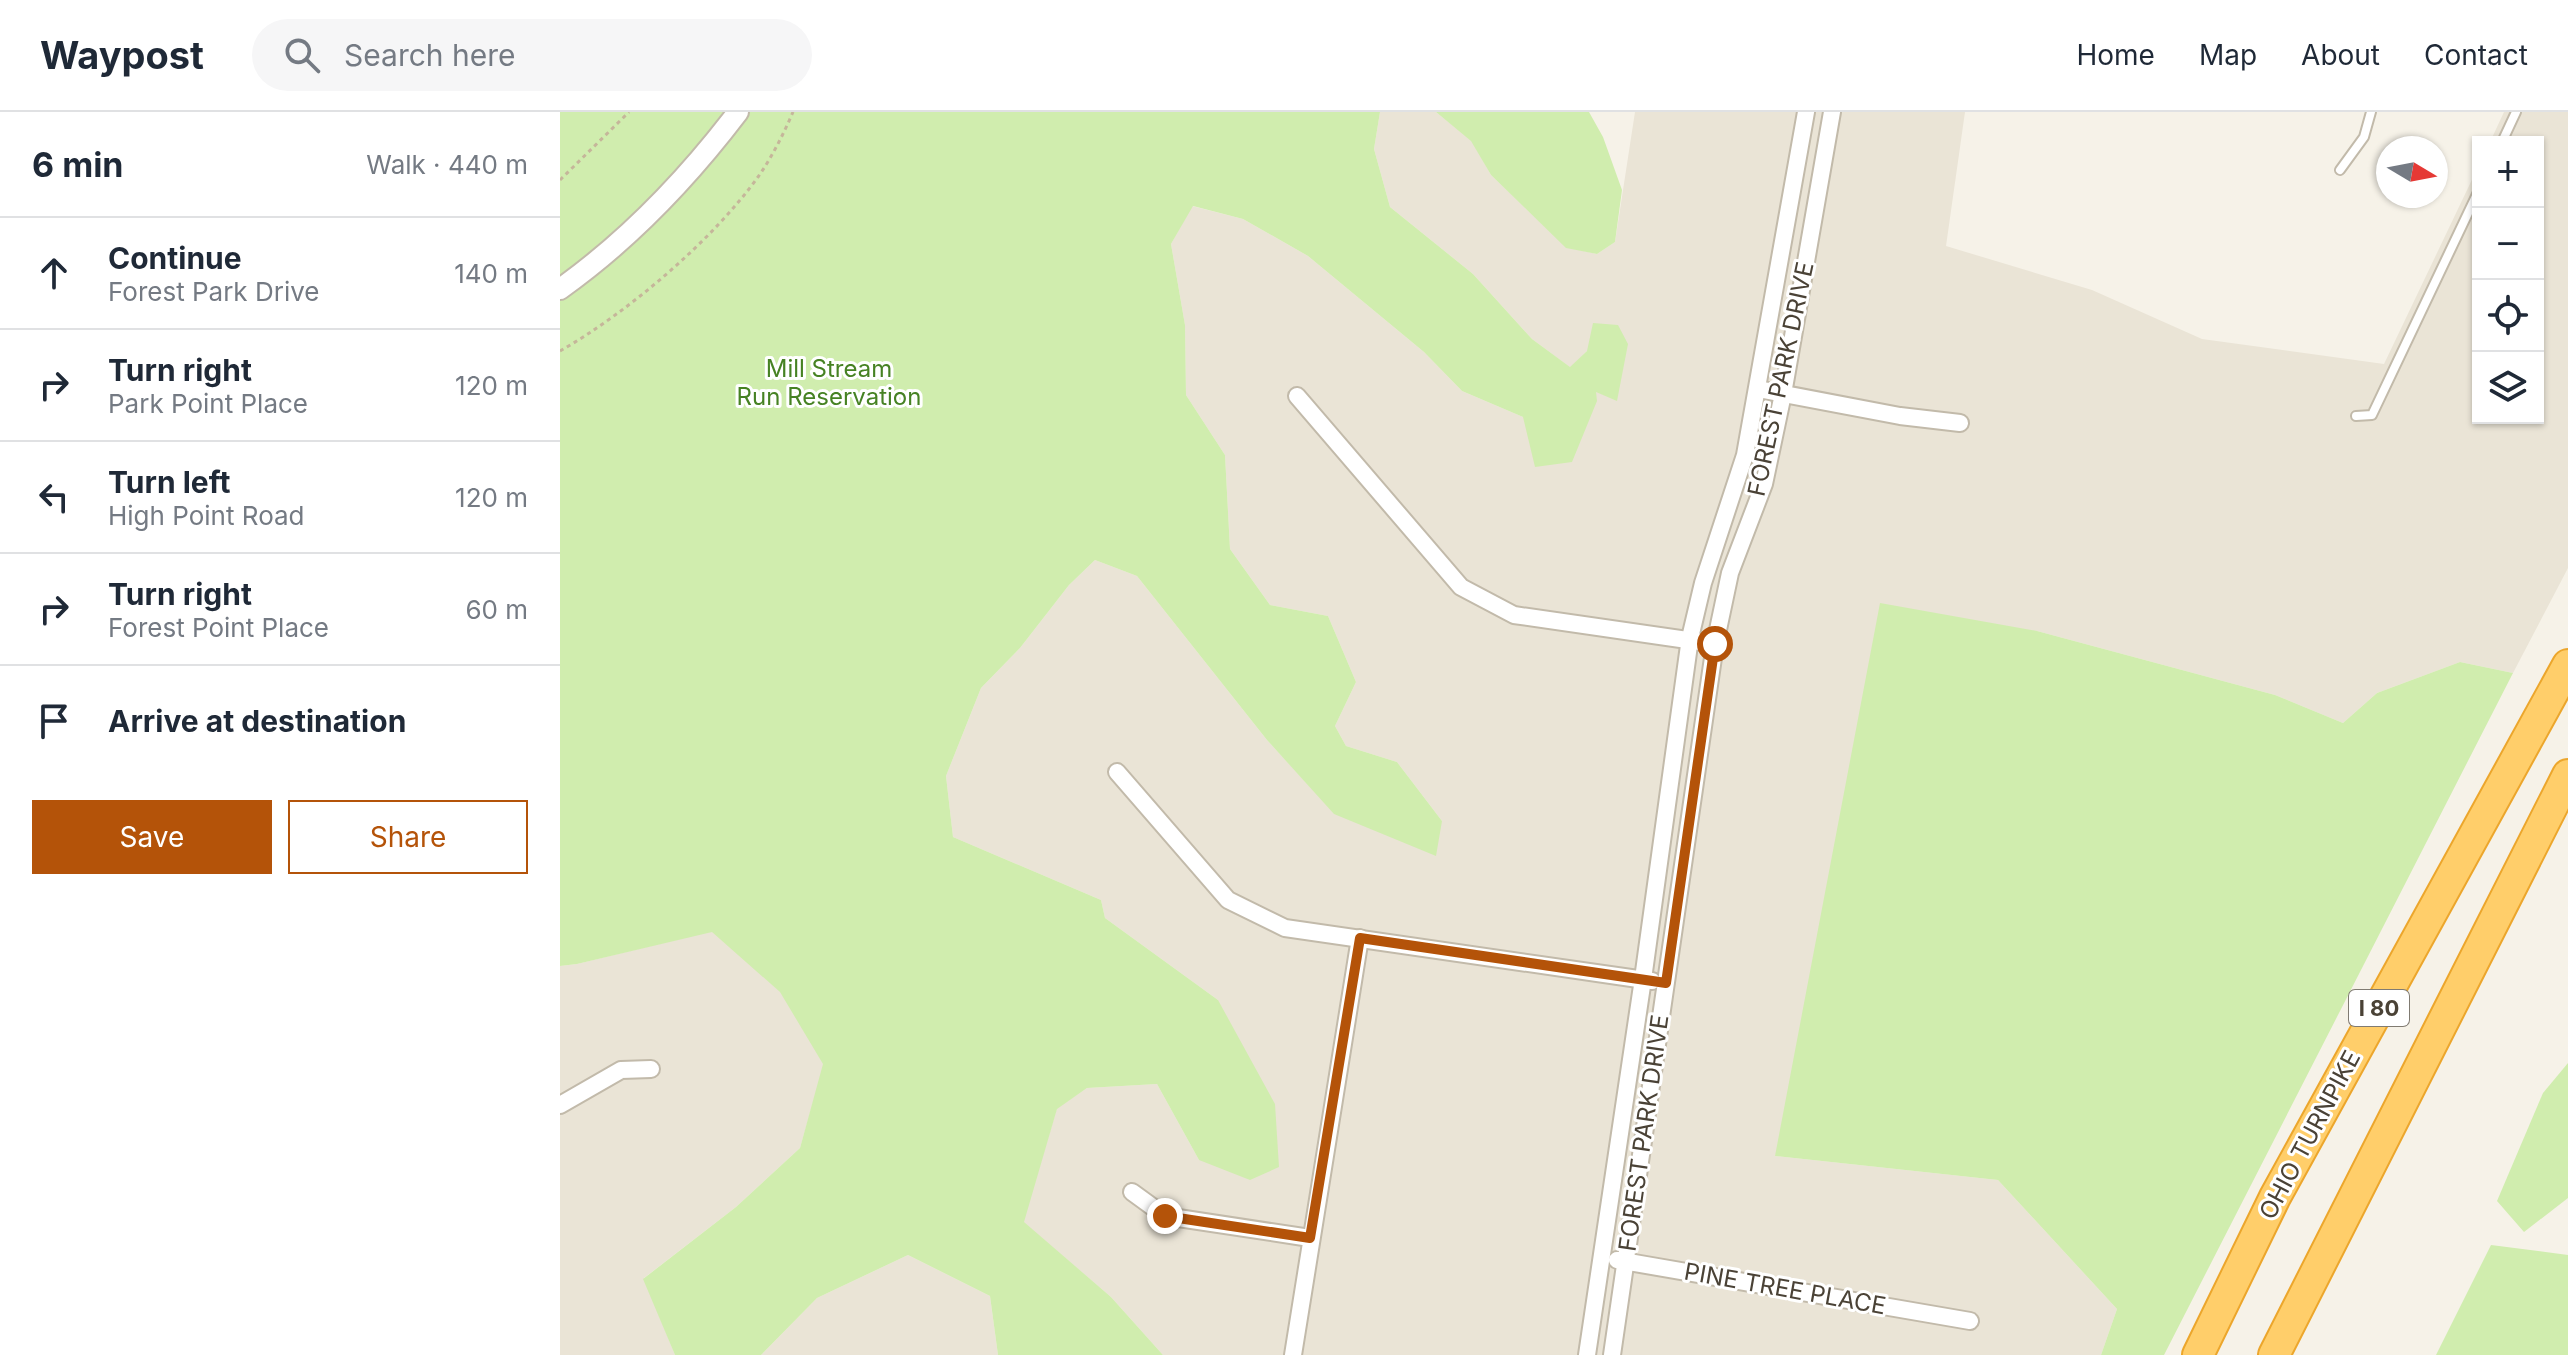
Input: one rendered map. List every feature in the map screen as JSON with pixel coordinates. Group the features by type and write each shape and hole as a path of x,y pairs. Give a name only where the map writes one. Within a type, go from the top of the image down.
{"highway":[{"name":"OHIO TURNPIKE","path":"2198,1355 2283,1183 2568,665"},
{"name":"I 80","path":"2274,1355 2568,775"}],"street":[{"path":"560,289 640,224 703,159 738,112"},
{"name":"FOREST PARK DRIVE","path":"1587,1355 1690,638 1703,583 1745,455 1806,112"},
{"name":"FOREST PARK DRIVE","path":"1612,1355 1715,644 1730,573 1764,484 1783,394 1832,112"},
{"path":"1758,389 1900,416 1960,423"},
{"path":"1297,396 1461,587 1514,615 1715,644"},
{"path":"1117,772 1228,900 1285,928 1666,983"},
{"path":"1293,1355 1360,938"},
{"path":"560,1105 621,1070 651,1069"},
{"path":"1132,1192 1165,1216 1310,1238"},
{"name":"PINE TREE PLACE","path":"1600,1259 1970,1321"}],"lane":[{"path":"2340,170 2364,137 2371,112"},
{"path":"2505,136 2516,112"},
{"path":"2356,416 2372,415 2472,205"}],"path":[{"path":"560,180 629,112"},
{"path":"560,351 606,323 724,218 773,153 793,112"}],"shaded area":[{"path":"1380,112 1436,112 1472,141 1491,175 1566,247 1597,254 1615,242 1635,112 1965,112 1946,246 2092,290 2202,339 2384,364 2472,180 2472,424 2544,424 2544,136 2493,136 2504,112 2568,112 2568,568 2513,673 2460,662 2377,693 2343,723 2275,695 2037,631 1775,1156 1998,1180 2117,1309 2101,1355 1163,1355 1111,1297 1023,1222 1057,1108 1087,1088 1157,1084 1199,1160 1218,1000 1105,918 1101,900 953,837 946,776 981,688 1020,648 1069,585 1095,560 1137,576 1267,740 1334,813 1442,821 1397,762 1346,746 1335,726 1356,682 1328,616 1270,605 1230,549 1225,455 1186,395 1185,325 1171,244 1192,206 1243,219 1308,256 1424,352 1462,391 1523,417 1595,391 1617,400 1587,351 1571,368 1532,339 1473,274 1390,207 1374,149"},
{"path":"712,931 781,992 824,1064 800,1148 736,1207 644,1278 675,1355 560,1355 560,966"},
{"path":"908,1255 990,1296 998,1355 761,1355 817,1298"}],"green space":[{"name":"Mill Stream Run Reservation","path":"560,112 1380,112 1374,149 1390,207 1473,274 1532,339 1570,367 1587,351 1593,323 1618,325 1628,344 1617,401 1596,392 1597,401 1572,462 1535,467 1523,417 1462,391 1424,352 1308,256 1243,219 1193,206 1171,244 1185,325 1186,395 1225,455 1230,549 1270,605 1328,616 1356,682 1335,726 1346,746 1397,762 1442,821 1436,856 1334,814 1267,740 1137,576 1095,560 1069,585 1020,648 981,688 946,776 953,837 1101,900 1105,918 1218,1000 1275,1104 1279,1167 1250,1180 1199,1160 1157,1084 1087,1088 1057,1109 1024,1222 1111,1297 1163,1355 998,1355 990,1296 908,1255 817,1298 761,1355 675,1355 643,1279 736,1207 800,1148 823,1064 780,992 712,932 560,966"},
{"path":"1436,112 1589,112 1603,137 1622,190 1615,242 1597,254 1566,248 1491,175 1471,141"},
{"path":"1880,603 2037,631 2275,695 2343,723 2377,693 2460,662 2513,673 2164,1355 2101,1355 2117,1309 1998,1180 1775,1156"},
{"path":"2568,1063 2568,1198 2524,1232 2497,1201 2543,1093"},
{"path":"2491,1245 2568,1255 2568,1355 2436,1355"}],"route":[{"path":"1165,1216 1310,1238 1360,938 1666,983 1715,644"}]}
